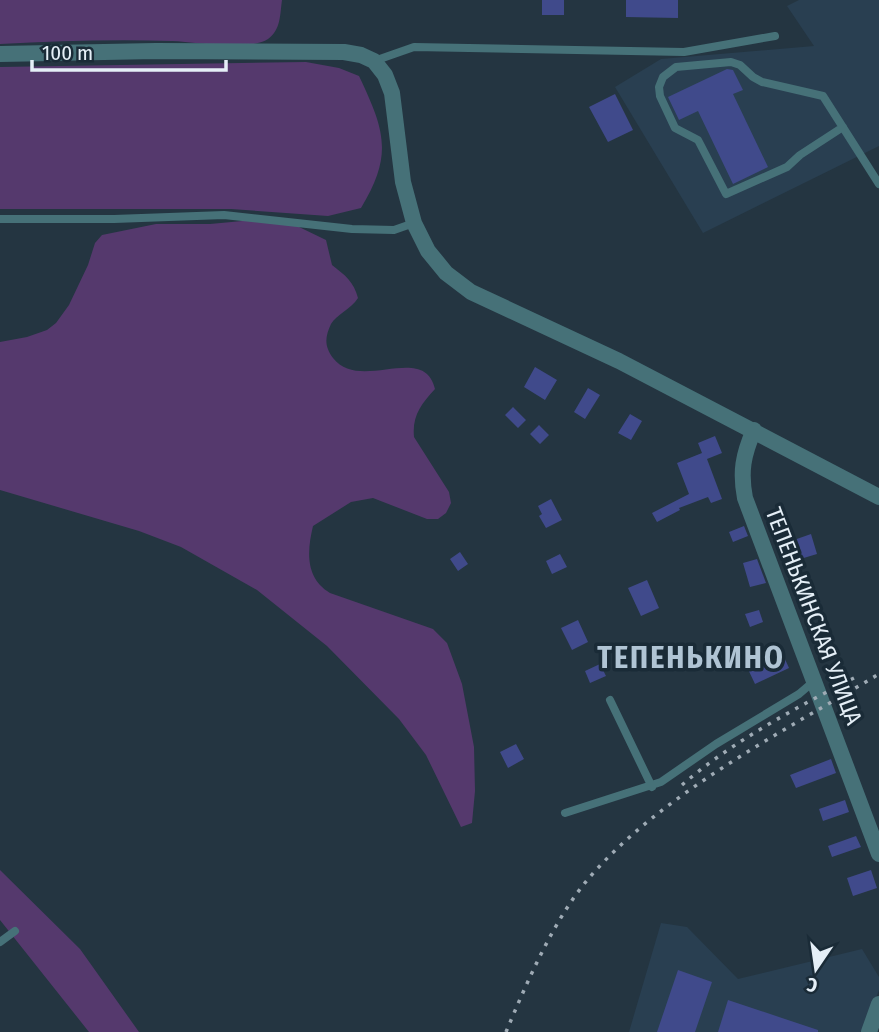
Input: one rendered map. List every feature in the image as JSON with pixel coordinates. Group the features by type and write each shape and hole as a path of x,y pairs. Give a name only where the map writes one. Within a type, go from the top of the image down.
{"street":[{"path":"0,54 344,52 374,61 385,75 392,93 404,181 414,223 428,251 446,272 471,292 619,361 879,497"},
{"name":"ТЕПЕНЬКИНСКАЯ УЛИЦА","path":"754,430 742,461 745,498 879,854"},
{"path":"869,1032 879,1004"}],"lane":[{"path":"374,61 414,47 684,52 775,36"},
{"path":"843,127 800,155 787,167 726,194 698,140 675,128 660,96 659,86 663,77 676,67 731,62 740,65 762,82 823,96 843,127 879,184"},
{"path":"0,219 224,215 352,229 394,230 414,223"},
{"path":"565,813 652,786 670,777 716,744 799,694 813,682"},
{"path":"610,700 652,786"},
{"path":"0,942 15,931"}],"shaded area":[{"path":"0,0 282,0 279,21 268,39 235,46 129,40 0,44"},
{"path":"799,0 879,0 879,146 703,233 615,87 661,59 814,46 787,6"},
{"path":"306,62 339,68 359,76 374,111 382,142 381,156 378,172 361,208 328,216 231,209 0,209 0,67"},
{"path":"253,220 297,226 326,240 332,265 354,288 358,298 333,321 328,333 326,341 333,358 345,367 359,371 418,369 429,376 435,389 418,411 414,423 414,437 449,492 451,503 446,513 438,519 427,519 373,498 351,502 313,526 309,554 316,580 330,593 433,629 447,643 462,684 474,747 475,791 472,823 461,827 426,755 399,719 327,646 257,590 181,547 139,531 0,490 0,342 27,337 47,330 56,323 69,305 95,243 102,235 156,224 210,224"},
{"path":"0,870 80,949 139,1032 89,1032 0,920"},
{"path":"661,923 687,927 738,979 862,949 879,977 879,990 863,1032 629,1032"}],"building":[{"path":"542,0 564,0 564,15 542,15"},
{"path":"626,0 678,0 678,18 626,17"},
{"path":"727,69 733,70 743,90 733,94 768,167 733,184 698,111 679,120 668,97"},
{"path":"615,94 633,130 608,142 589,107"},
{"path":"535,367 557,380 545,400 524,387"},
{"path":"588,388 600,395 585,419 574,412"},
{"path":"513,407 526,420 518,428 505,415"},
{"path":"630,414 642,421 631,440 618,433"},
{"path":"539,425 549,435 540,444 530,434"},
{"path":"715,436 722,453 707,459 722,499 711,503 708,497 679,508 680,510 657,522 652,513 689,494 677,463 702,453 698,443"},
{"path":"551,499 562,520 546,528 539,516 542,514 538,506"},
{"path":"744,526 748,536 733,542 729,532"},
{"path":"811,534 817,554 797,560 791,541"},
{"path":"460,552 468,564 458,571 450,559"},
{"path":"560,554 567,567 552,574 546,561"},
{"path":"757,559 766,583 750,587 743,563"},
{"path":"647,580 659,608 641,616 628,588"},
{"path":"759,610 763,622 750,627 745,614"},
{"path":"578,620 588,642 572,650 561,628"},
{"path":"780,648 789,668 755,684 746,665"},
{"path":"600,664 606,676 590,683 585,671"},
{"path":"516,744 524,759 508,768 500,752"},
{"path":"831,759 836,773 796,788 790,775"},
{"path":"845,800 849,812 823,821 819,809"},
{"path":"856,836 861,847 832,857 828,846"},
{"path":"871,870 877,888 853,896 847,878"},
{"path":"678,970 712,982 695,1032 657,1032"},
{"path":"728,1000 818,1030 818,1032 718,1032"}],"railway":[{"path":"506,1032 532,972 564,912 589,878 618,847 651,819 725,766 879,674"},
{"path":"682,785 742,740 854,678"}],"district":[{"name":"ТЕПЕНЬКИНО","path":"691,658"}]}
